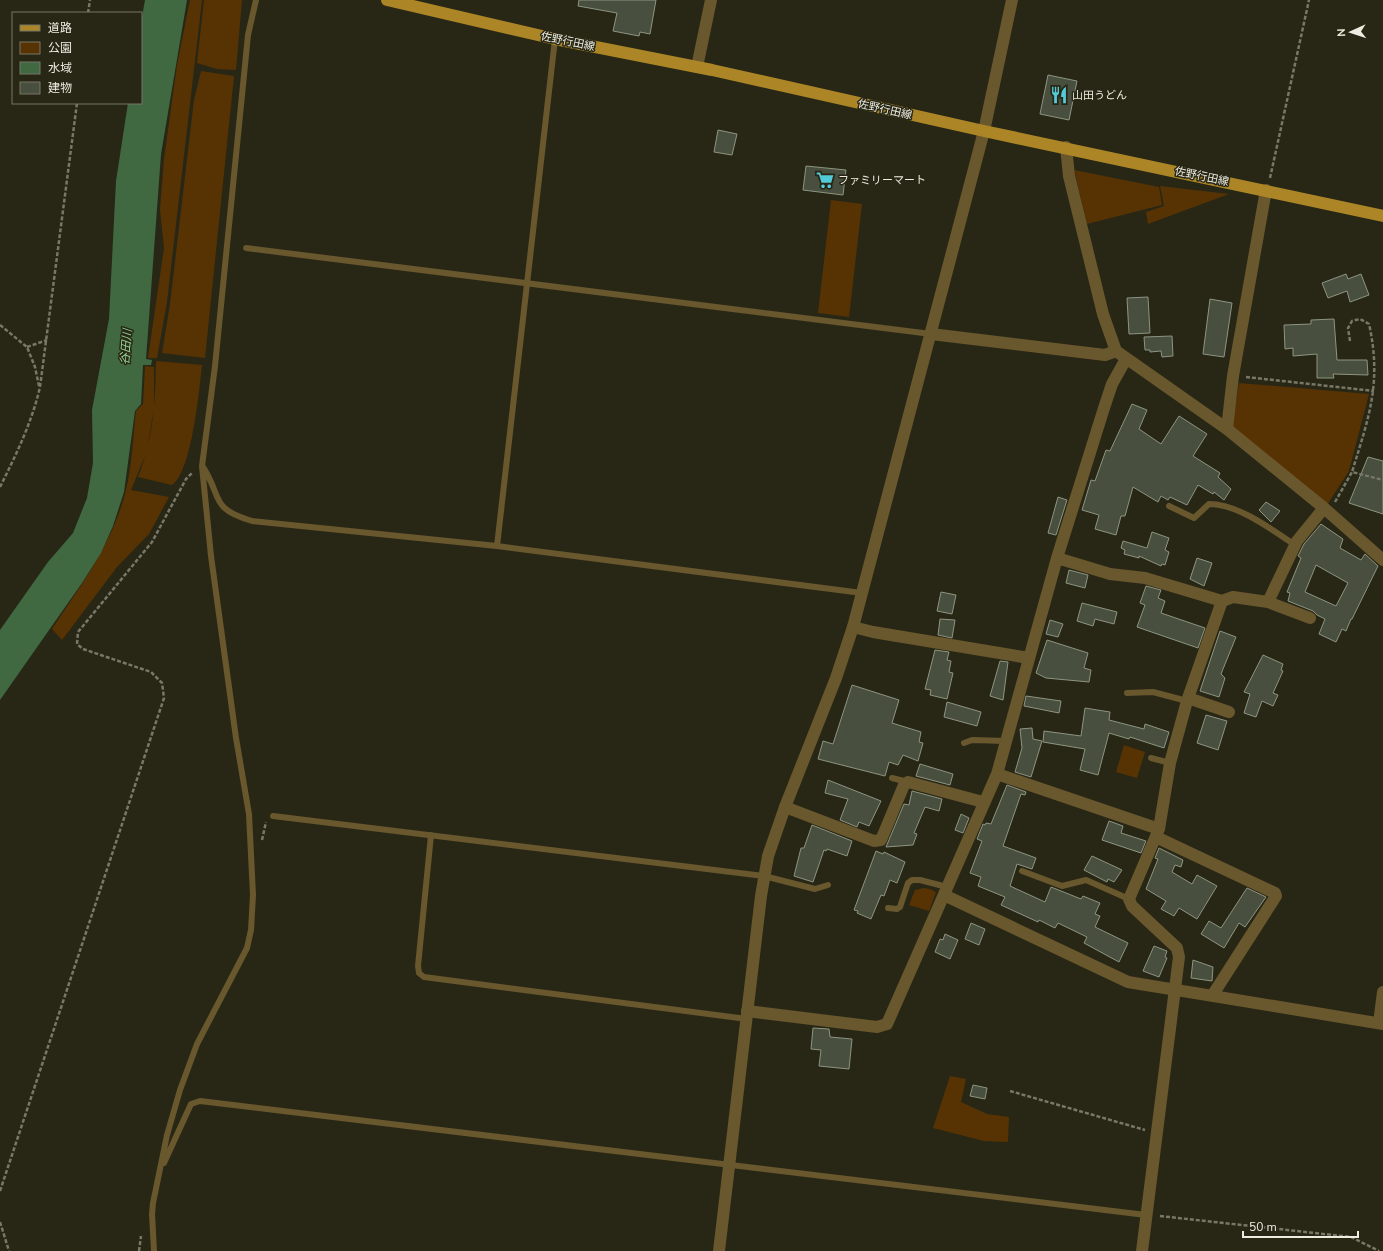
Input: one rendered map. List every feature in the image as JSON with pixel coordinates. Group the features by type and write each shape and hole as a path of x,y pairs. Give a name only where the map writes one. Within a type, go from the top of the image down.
{"main road":[{"name":"佐野行田線","path":"387,0 555,38 1383,216"}],"street":[{"path":"697,68 711,0"},
{"path":"719,1251 764,876 768,856 785,807 836,678 853,627 984,131 1012,0"},
{"path":"1066,147 1069,176 1099,298 1116,351 1227,430 1326,510 1383,560"},
{"path":"1227,430 1233,376 1267,190"},
{"path":"931,334 1105,355 1116,351"},
{"path":"747,1015 877,1027 887,1024 996,774 1057,558 1112,384 1126,359"},
{"path":"1268,602 1295,545 1326,510"},
{"path":"1057,558 1110,574 1145,578 1222,601 1233,597 1268,602 1310,618"},
{"path":"1142,1251 1179,957 1177,948 1132,906 1129,899 1157,833 1170,763 1188,699 1222,601"},
{"path":"853,627 873,632 1028,658"},
{"path":"1188,699 1229,712"},
{"path":"996,774 1157,833 1274,893 1276,896 1212,996"},
{"path":"785,807 874,841 881,840 904,785 908,782 983,802"},
{"path":"946,891 1128,982 1381,1023 1383,992"}],"lane":[{"path":"154,1251 152,1214 167,1135 180,1090 197,1044 247,948 251,930 253,866 249,814 236,738 214,578 202,466 215,366 248,35 256,0"},
{"path":"497,546 555,38"},
{"path":"246,248 931,334"},
{"path":"202,466 209,476 218,501 231,514 252,521 497,546 862,593"},
{"path":"1169,506 1194,518 1209,504 1220,504 1263,523 1295,545"},
{"path":"1127,692 1153,692 1188,699"},
{"path":"964,744 972,740 1006,741"},
{"path":"1151,758 1170,763"},
{"path":"892,778 908,782"},
{"path":"273,816 764,876 814,889 828,885"},
{"path":"431,835 418,966 419,973 424,977 747,1015"},
{"path":"1022,871 1062,886 1086,880 1129,899"},
{"path":"888,908 897,909 900,907 908,883 912,880 920,880 946,891"},
{"path":"160,1172 192,1104 200,1101 1146,1215"}],"path":[{"path":"88,12 90,0"},
{"path":"1267,190 1309,0"},
{"path":"0,487 18,450 40,387 77,104"},
{"path":"1326,510 1352,472 1372,407 1375,381 1374,345 1369,324 1360,319 1352,321 1348,328 1350,340"},
{"path":"0,325 27,347 35,367 40,387"},
{"path":"27,347 47,340"},
{"path":"1233,376 1374,391"},
{"path":"0,1191 164,698 162,683 157,676 151,672 84,649 77,644 78,632 152,542 186,479 196,468 202,466"},
{"path":"1352,472 1383,480"},
{"path":"1010,1091 1157,1134"},
{"path":"1146,1215 1352,1236 1379,1251"},
{"path":"0,1222 9,1251"}],"green space":[{"path":"190,0 202,0 167,302 157,358 148,358 164,248 160,209 164,159 177,65"},
{"path":"204,0 242,0 236,70 217,69 197,63"},
{"path":"201,71 234,76 205,358 162,353 170,304 194,100"},
{"path":"1074,170 1159,187 1162,205 1087,224"},
{"path":"1160,186 1229,194 1148,224 1146,212 1164,206"},
{"path":"831,200 862,204 849,317 818,313"},
{"path":"156,361 202,365 193,430 185,464 179,477 172,485 138,477 147,448 153,420"},
{"path":"145,366 154,367 154,408 147,451 131,490 169,497 149,534 117,567 62,640 52,629 85,580 105,546 126,490 130,471 136,411 143,404"},
{"path":"1239,383 1369,394 1349,471 1327,505 1232,427"},
{"path":"1124,745 1145,752 1137,778 1116,772"},
{"path":"924,888 936,892 929,911 909,905 915,890"},
{"path":"950,1076 966,1079 961,1102 987,1114 1009,1117 1008,1142 984,1141 933,1128"}],"water":[{"name":"谷田川","path":"145,0 187,0 161,154 146,359 152,360 151,365 143,365 141,404 135,411 124,492 113,526 101,553 82,583 0,700 0,630 48,562 73,533 87,498 93,463 92,410 109,319 116,181 128,104 142,104 142,17"}],"building":[{"path":"579,0 656,0 650,34 640,32 639,36 613,31 617,13 578,6"},
{"path":"1048,75 1077,81 1069,120 1040,114"},
{"path":"718,130 737,134 732,155 714,152"},
{"name":"ファミリーマート","path":"806,166 846,170 843,195 803,190"},
{"path":"1346,274 1348,279 1361,274 1369,295 1350,302 1347,291 1328,298 1322,283"},
{"path":"1148,297 1150,333 1129,334 1127,298"},
{"path":"1210,299 1232,303 1224,357 1203,354"},
{"path":"1334,319 1337,360 1367,360 1368,375 1333,374 1334,378 1317,378 1317,354 1293,356 1293,348 1285,349 1284,325 1311,324 1311,320"},
{"path":"1172,336 1173,356 1162,357 1161,351 1150,352 1150,350 1145,350 1144,337"},
{"path":"1132,404 1147,410 1139,429 1161,444 1179,416 1207,434 1193,456 1220,473 1218,477 1231,489 1224,500 1214,492 1213,494 1198,485 1187,505 1170,497 1168,500 1161,496 1158,502 1133,487 1125,516 1121,516 1116,535 1095,529 1099,515 1082,510 1091,480 1095,481 1106,450 1110,451"},
{"path":"1368,457 1383,461 1383,514 1349,503"},
{"path":"1058,497 1067,500 1056,535 1048,533"},
{"path":"1266,502 1280,511 1271,522 1259,510"},
{"path":"1321,524 1343,539 1340,548 1361,560 1365,554 1378,566 1346,631 1342,629 1336,642 1319,634 1325,619 1313,611 1288,601 1290,593 1287,592 1301,558 1298,556 1304,544","holes":["1316,565 1348,583 1336,606 1305,592"]},
{"path":"1152,532 1169,538 1165,550 1169,552 1165,565 1162,564 1161,566 1139,556 1139,558 1124,554 1125,550 1121,548 1123,541 1147,548"},
{"path":"1197,558 1212,563 1204,586 1190,579"},
{"path":"1069,570 1088,575 1085,588 1066,583"},
{"path":"1146,586 1161,590 1158,598 1165,601 1161,613 1205,628 1198,648 1137,627 1145,605 1140,603"},
{"path":"941,592 956,595 952,614 937,611"},
{"path":"1082,603 1117,612 1114,624 1095,619 1093,626 1077,621"},
{"path":"940,619 955,620 952,638 938,635"},
{"path":"1050,620 1063,624 1058,637 1046,634"},
{"path":"1220,631 1236,637 1221,674 1225,678 1219,697 1200,691"},
{"path":"1047,640 1088,653 1084,668 1091,670 1089,682 1046,678 1036,673"},
{"path":"935,650 949,652 947,660 951,661 949,672 953,673 947,699 930,695 931,690 925,689"},
{"path":"1263,655 1283,664 1281,670 1283,671 1273,693 1278,695 1273,706 1262,701 1256,717 1244,713 1250,694 1244,692"},
{"path":"1000,661 1008,662 1003,700 990,696"},
{"path":"852,685 899,700 892,723 921,732 919,742 923,743 918,761 903,755 898,765 889,762 885,776 818,759 823,741 833,744"},
{"path":"1026,696 1061,701 1059,713 1024,706"},
{"path":"947,702 981,712 977,726 944,717"},
{"path":"1085,708 1110,712 1109,720 1144,729 1145,724 1169,732 1164,748 1130,737 1129,739 1109,733 1098,775 1080,770 1085,749 1043,742 1044,731 1081,736"},
{"path":"1206,715 1227,721 1218,750 1197,743"},
{"path":"1032,728 1033,739 1042,741 1031,777 1015,772 1022,748 1020,729"},
{"path":"920,764 953,774 950,785 916,776"},
{"path":"828,780 881,801 869,826 859,822 857,827 840,820 848,799 825,793"},
{"path":"1007,785 1026,792 1025,795 1021,794 1003,846 1036,858 1032,869 1017,864 1010,886 1045,902 1051,887 1081,899 1083,896 1100,903 1095,914 1100,916 1095,927 1128,943 1119,962 1084,943 1087,937 1058,923 1055,928 1039,920 1038,922 1001,905 1005,897 978,886 981,877 970,873 982,841 977,839 983,824 991,824"},
{"path":"912,791 942,799 939,811 925,807 914,833 917,834 913,845 886,847 904,804 909,805"},
{"path":"961,814 969,818 963,833 955,830"},
{"path":"1109,821 1123,826 1121,833 1146,841 1141,853 1102,840"},
{"path":"812,825 852,841 847,856 827,849 826,851 824,850 813,882 794,876 801,848 804,848"},
{"path":"1159,848 1183,860 1181,867 1175,865 1172,872 1192,884 1197,875 1217,886 1197,919 1179,908 1174,916 1161,909 1166,901 1146,889 1158,859 1155,858"},
{"path":"876,851 883,854 884,852 905,862 897,883 890,880 884,896 881,895 871,919 857,913 858,911 854,910"},
{"path":"1092,856 1122,870 1114,882 1108,879 1107,882 1084,870"},
{"path":"1247,888 1266,897 1245,927 1239,923 1224,948 1201,934 1209,921 1221,928"},
{"path":"971,923 985,929 979,945 965,939"},
{"path":"945,934 958,940 950,959 935,952 940,939 943,940"},
{"path":"1154,946 1167,951 1165,957 1167,958 1159,977 1143,971"},
{"path":"1193,960 1213,967 1212,981 1191,978"},
{"path":"813,1028 829,1029 830,1037 852,1039 849,1069 819,1066 821,1050 811,1049"},
{"path":"973,1085 987,1088 985,1099 970,1096"}],"place":[{"name":"山田うどん","path":"1059,95"},
{"name":"ファミリーマート","path":"825,180"}]}
